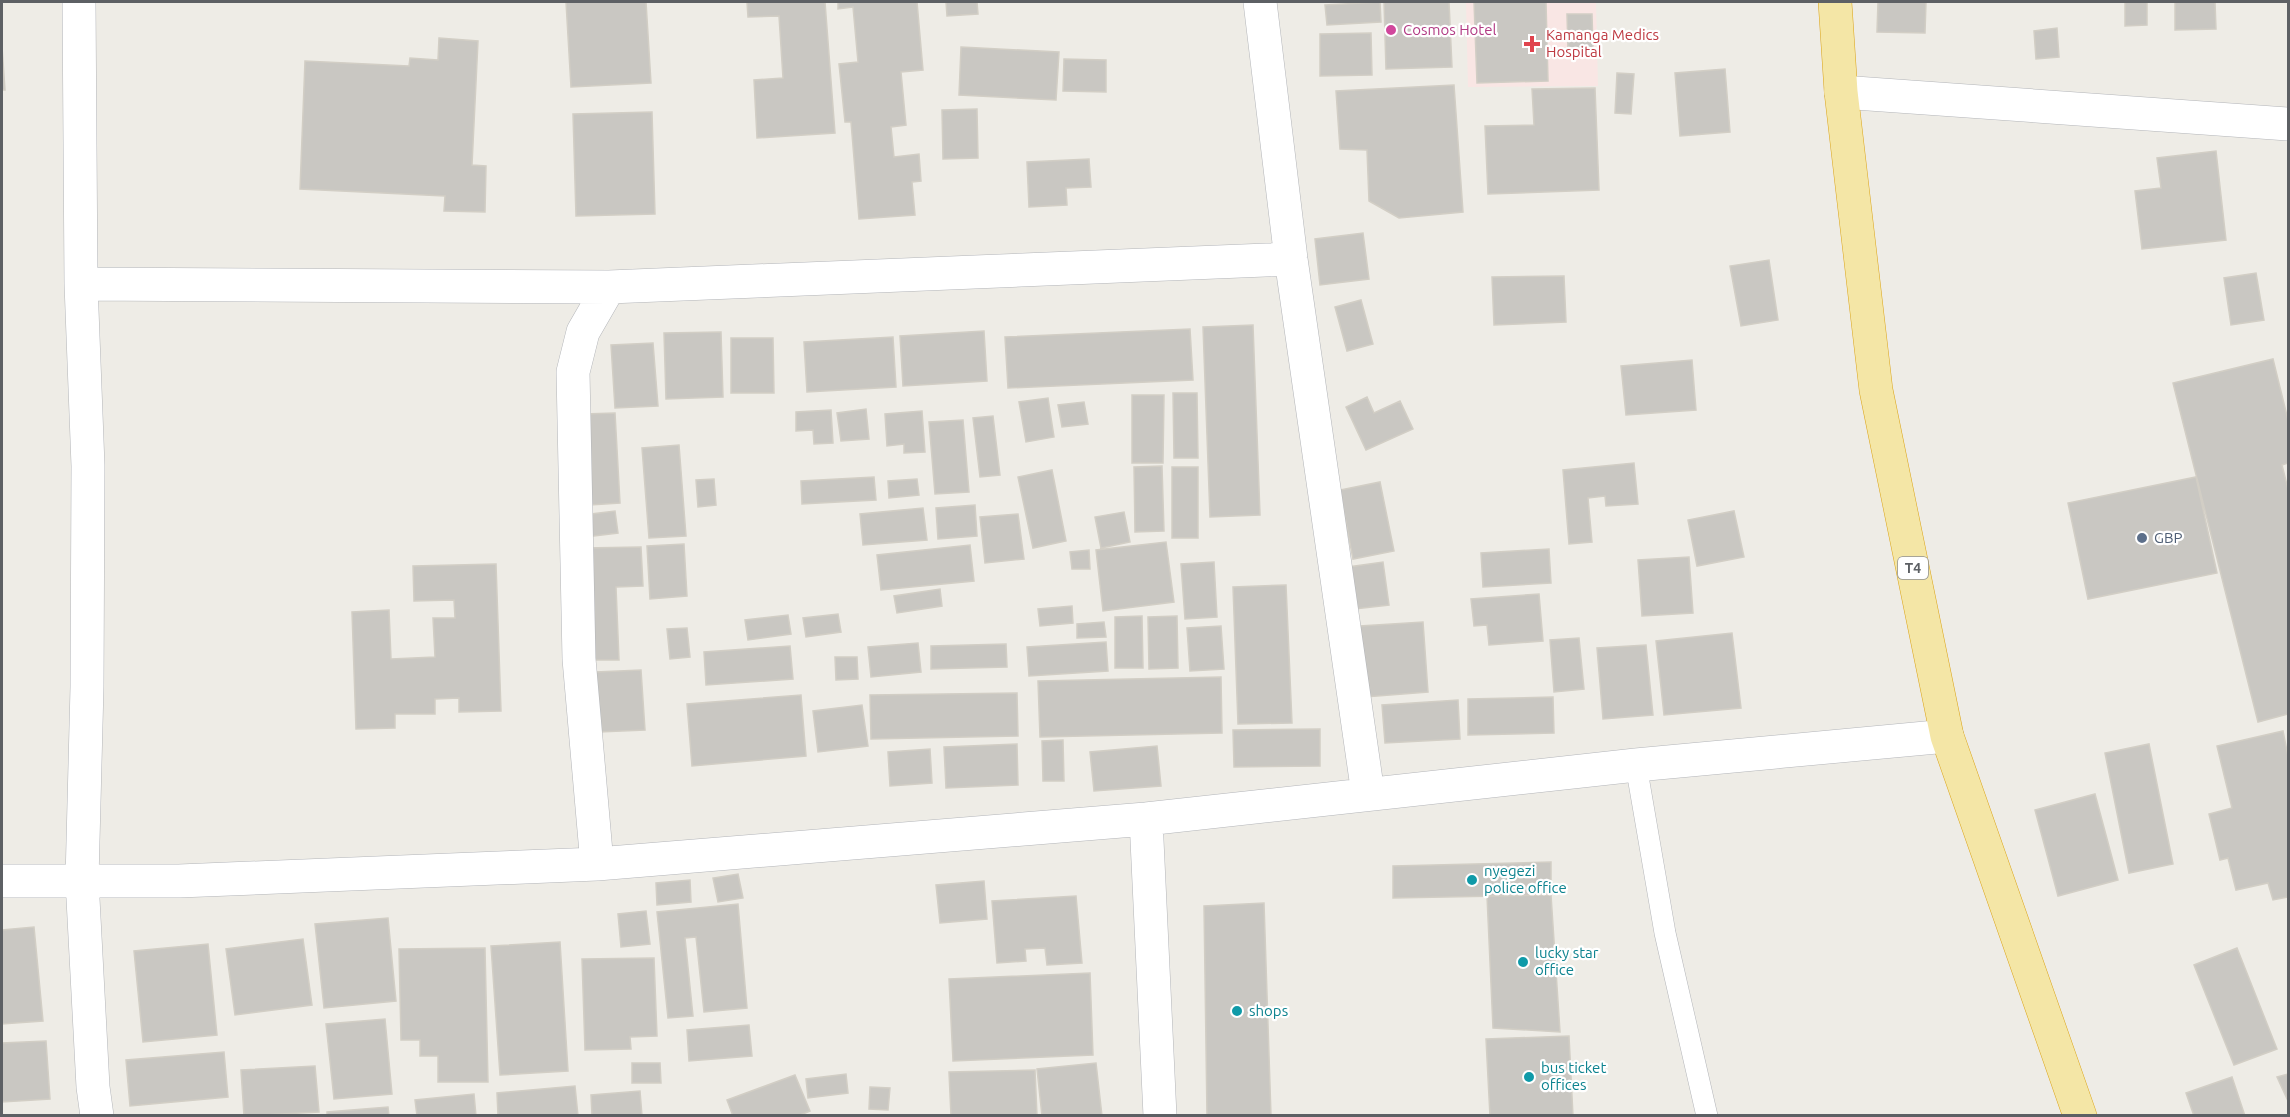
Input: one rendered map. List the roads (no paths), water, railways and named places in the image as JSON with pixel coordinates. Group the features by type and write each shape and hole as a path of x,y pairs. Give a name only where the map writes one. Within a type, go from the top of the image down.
{"highway":[{"name":"T4","path":"1835,2 1841,92 1876,390 1947,736 2080,1116"}],"street":[{"path":"79,2 81,284 88,466 87,687 82,880 93,1087 97,1116"},
{"path":"1260,2 1291,260 1368,794"},
{"path":"1841,92 2289,124"},
{"path":"81,284 609,287 1291,260"},
{"path":"597,864 579,659 573,372 583,332 609,287"},
{"path":"2,881 179,881 597,864 1146,819 1636,765 1947,736"},
{"path":"1146,819 1160,1116"}],"lane":[{"path":"1636,765 1665,933 1707,1116"}],"place":[{"name":"Cosmos Hotel","path":"1391,30"},
{"name":"Kamanga Medics Hospital","path":"1532,44"},
{"name":"GBP","path":"2142,538"},
{"name":"nyegezi police office","path":"1472,880"},
{"name":"lucky star office","path":"1523,962"},
{"name":"shops","path":"1237,1011"},
{"name":"bus ticket offices","path":"1529,1077"}]}
